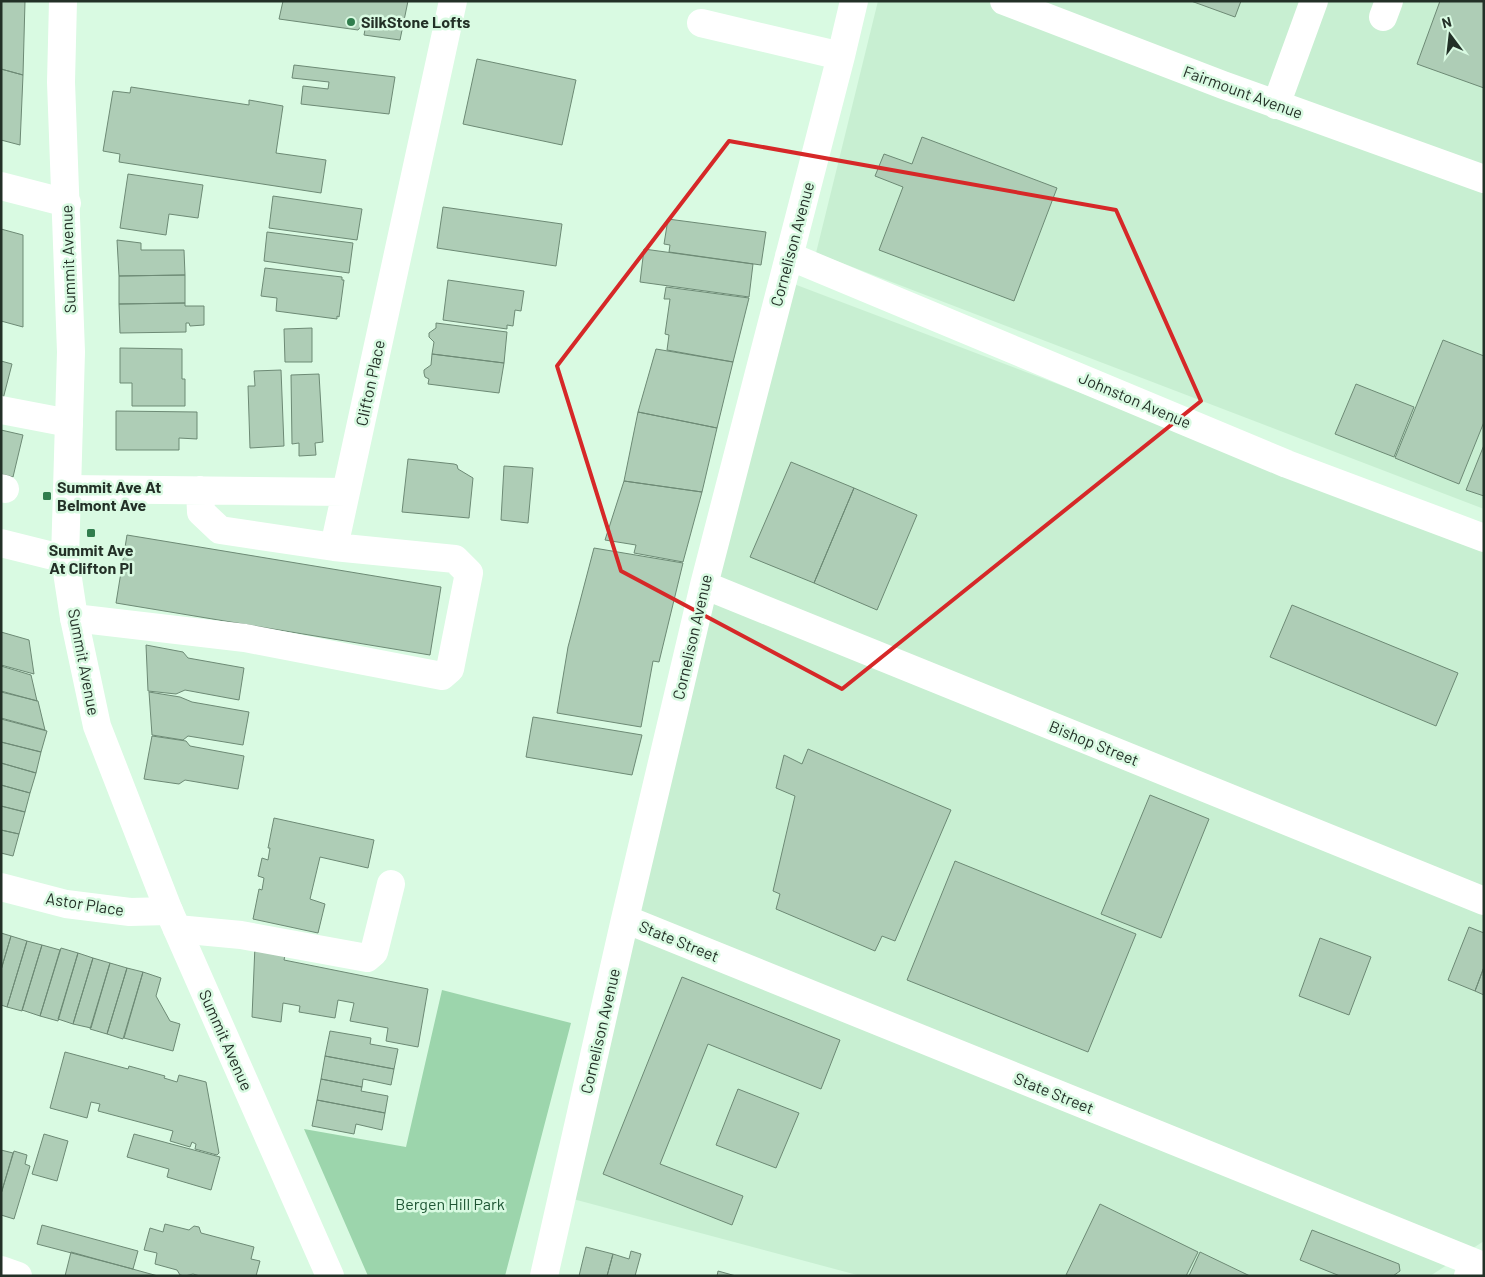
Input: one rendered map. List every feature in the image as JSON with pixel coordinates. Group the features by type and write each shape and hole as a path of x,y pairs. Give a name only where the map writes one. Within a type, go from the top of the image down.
{"street":[{"name":"Summit Avenue","path":"63,1 61,82 67,203 71,352 66,559 74,618 97,726 173,920 330,1276"},
{"name":"Clifton Place","path":"334,547 453,1"},
{"name":"Cornelison Avenue","path":"544,1276 625,919 704,585 854,1"},
{"name":"Fairmount Avenue","path":"1004,1 1276,105 1484,179"},
{"path":"1276,105 1314,1"},
{"path":"701,24 841,56"},
{"path":"1,186 67,203"},
{"name":"Johnston Avenue","path":"789,256 1287,464 1484,538"},
{"path":"1,410 69,423"},
{"path":"67,488 346,492"},
{"path":"74,618 245,638 442,676 450,668 468,573 455,559 334,547 220,530 201,512 200,490"},
{"path":"1,543 66,559"},
{"name":"Bishop Street","path":"704,585 1484,901"},
{"name":"Astor Place","path":"1,887 66,904 130,912 367,958 374,952 391,884"},
{"name":"State Street","path":"625,919 1483,1266"},
{"path":"1468,1276 1483,1266"},
{"path":"1,1270 18,1276"}],"highlighted area":[{"path":"729,141 1116,210 1201,401 842,689 621,571 557,366"}],"shaded area":[{"path":"878,1 1484,1 1484,509 816,253"},
{"path":"786,281 1484,546 1484,1241 1430,1276 861,1276 573,1199"}],"green space":[{"name":"Bergen Hill Park","path":"442,990 571,1023 505,1276 368,1276 304,1129 406,1147"}],"building":[{"path":"1,1 25,1 23,75 1,69"},
{"name":"SilkStone Lofts","path":"283,1 408,1 400,40 364,35 366,24 363,24 358,30 279,19"},
{"path":"1191,1 1241,1 1235,17"},
{"path":"1440,1 1484,1 1484,88 1417,64"},
{"path":"477,59 576,80 562,145 463,124"},
{"path":"294,65 395,77 389,114 301,104 303,86 328,89 329,82 292,78"},
{"path":"1,69 23,75 20,145 1,140"},
{"path":"131,87 249,105 249,100 283,106 276,153 326,160 321,193 119,162 120,154 103,151 113,91 130,93"},
{"path":"922,137 1057,188 1014,301 879,250 903,187 875,176 884,154 912,164"},
{"path":"128,174 203,185 198,218 169,214 166,235 120,228"},
{"path":"273,196 362,209 357,240 269,228"},
{"path":"443,207 562,224 556,266 437,248"},
{"path":"668,219 766,232 761,265 669,252 670,245 664,244"},
{"path":"1,229 23,235 23,327 1,321"},
{"path":"267,232 353,243 349,273 264,261"},
{"path":"117,240 141,243 141,250 184,250 185,275 119,276"},
{"path":"644,249 753,264 749,297 640,282"},
{"path":"265,268 342,277 342,280 344,280 339,317 337,316 337,319 276,311 277,298 261,296"},
{"path":"185,275 185,303 119,304 119,276"},
{"path":"448,280 524,291 521,311 515,310 513,326 507,325 507,329 443,320"},
{"path":"666,287 749,298 733,362 667,350 669,335 665,334 670,299 664,299"},
{"path":"185,303 185,306 204,306 204,325 190,326 189,323 186,323 186,332 120,333 119,304"},
{"path":"436,323 507,332 504,363 432,354 434,342 429,337 429,333 436,328"},
{"path":"312,328 312,362 285,362 284,329"},
{"path":"1443,340 1484,356 1484,422 1459,484 1395,458"},
{"path":"120,348 182,349 182,379 185,379 185,406 132,406 132,383 120,383"},
{"path":"656,349 733,362 717,428 638,412"},
{"path":"432,354 504,363 499,393 428,384 429,379 425,377 424,370 431,365"},
{"path":"1,361 12,364 3,399 1,398"},
{"path":"281,370 284,446 250,448 248,386 255,386 254,371"},
{"path":"319,374 323,442 315,443 316,455 299,456 299,443 292,444 291,375"},
{"path":"1356,384 1414,407 1394,457 1335,434"},
{"path":"116,411 197,412 197,439 179,438 179,450 116,450"},
{"path":"638,412 717,428 702,492 624,481"},
{"path":"1,430 23,435 13,477 1,474"},
{"path":"1484,445 1484,496 1466,490"},
{"path":"408,459 454,464 457,465 458,469 473,478 469,518 402,512"},
{"path":"791,462 854,488 814,583 750,557"},
{"path":"504,466 533,468 528,523 501,520"},
{"path":"624,481 702,492 683,562 634,553 636,545 605,540"},
{"path":"854,488 917,515 877,610 814,583"},
{"path":"127,535 441,587 430,655 116,603"},
{"path":"594,548 683,563 659,662 653,661 641,727 557,713 568,647"},
{"path":"1292,605 1458,673 1436,726 1270,657"},
{"path":"1,632 29,640 34,674 1,665"},
{"path":"146,645 183,652 188,658 244,668 239,700 185,690 176,694 148,691"},
{"path":"1,666 31,675 37,701 1,691"},
{"path":"1,692 38,701 45,730 1,718"},
{"path":"149,692 249,712 243,745 188,736 183,740 152,735"},
{"path":"533,717 642,735 632,775 526,757"},
{"path":"1,719 47,731 41,752 1,742"},
{"path":"152,736 186,741 190,746 244,756 238,789 185,780 179,784 144,779"},
{"path":"1,742 41,752 36,773 1,763"},
{"path":"808,749 951,810 895,941 882,936 875,951 776,909 780,894 773,891 795,796 776,788 784,755 802,764"},
{"path":"1,763 36,773 30,793 1,785"},
{"path":"1,785 30,793 25,812 1,806"},
{"path":"1150,795 1209,819 1161,938 1101,914"},
{"path":"1,806 25,812 19,834 1,830"},
{"path":"274,818 374,840 368,868 320,857 310,899 325,904 318,933 253,919 259,889 262,890 264,878 258,876 262,858 268,860 270,848 268,848"},
{"path":"1,830 19,834 13,856 1,853"},
{"path":"955,861 1136,934 1088,1052 907,980"},
{"path":"1469,927 1484,933 1484,967 1475,991 1448,980"},
{"path":"1,933 11,936 1,970"},
{"path":"11,936 27,941 7,1007 1,1005 1,970"},
{"path":"1320,938 1371,957 1349,1015 1299,996"},
{"path":"27,941 42,945 22,1011 7,1007"},
{"path":"42,945 60,950 40,1016 22,1010"},
{"path":"255,945 286,951 284,960 428,989 418,1047 386,1041 388,1028 350,1021 354,1003 338,1000 335,1018 299,1012 300,1006 283,1003 281,1022 252,1017"},
{"path":"61,948 78,953 58,1021 40,1016"},
{"path":"78,953 93,958 73,1024 58,1019"},
{"path":"93,958 110,963 91,1028 73,1024"},
{"path":"110,963 127,968 107,1034 90,1029"},
{"path":"1484,967 1484,995 1475,991"},
{"path":"127,968 143,972 123,1039 107,1034"},
{"path":"143,972 161,978 156,996 170,1021 180,1024 173,1051 124,1038"},
{"path":"682,977 840,1040 821,1089 708,1044 660,1164 743,1196 732,1225 603,1174"},
{"path":"330,1031 371,1038 370,1044 398,1049 394,1069 325,1056"},
{"path":"65,1052 128,1069 129,1066 165,1076 164,1078 177,1082 179,1075 206,1082 219,1153 217,1155 195,1149 196,1144 192,1142 190,1147 170,1141 173,1131 98,1111 100,1104 91,1102 87,1118 50,1108"},
{"path":"325,1056 394,1069 391,1085 363,1079 362,1087 321,1079"},
{"path":"321,1079 362,1087 361,1091 388,1096 385,1113 317,1100"},
{"path":"738,1089 799,1113 776,1168 716,1145"},
{"path":"317,1100 385,1113 382,1130 356,1124 354,1134 312,1126"},
{"path":"44,1134 68,1141 57,1181 32,1174"},
{"path":"134,1134 220,1157 211,1190 167,1177 169,1169 127,1157"},
{"path":"1,1150 13,1153 1,1194"},
{"path":"14,1151 27,1155 25,1164 30,1166 14,1219 1,1215 1,1194"},
{"path":"1100,1204 1198,1252 1186,1276 1066,1275"},
{"path":"165,1224 189,1230 194,1226 199,1227 201,1233 254,1247 251,1259 260,1261 256,1276 200,1276 193,1274 185,1276 180,1275 177,1270 155,1264 157,1253 144,1250 150,1228 163,1232"},
{"path":"42,1225 138,1251 133,1269 37,1244"},
{"path":"1312,1230 1399,1264 1400,1271 1393,1276 1340,1276 1300,1260"},
{"path":"586,1247 613,1254 607,1276 579,1276"},
{"path":"631,1251 641,1254 635,1276 607,1276 613,1254 629,1259"},
{"path":"71,1252 96,1259 158,1276 65,1276"},
{"path":"1200,1252 1250,1276 1189,1276"},
{"path":"718,1271 736,1276 717,1276"}],"place":[{"name":"SilkStone Lofts","path":"351,22"},
{"name":"Summit Ave At Belmont Ave","path":"47,496"},
{"name":"Summit Ave At Clifton Pl","path":"91,533"}]}
